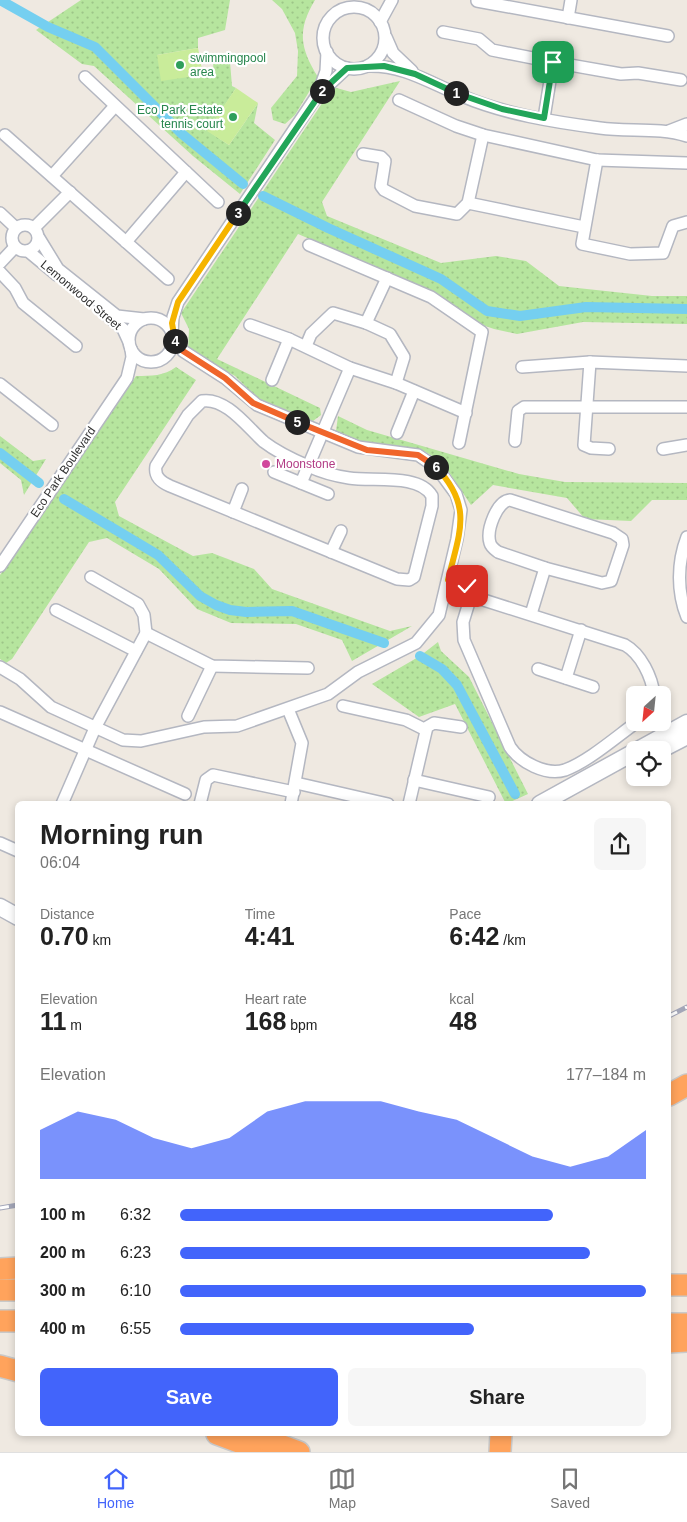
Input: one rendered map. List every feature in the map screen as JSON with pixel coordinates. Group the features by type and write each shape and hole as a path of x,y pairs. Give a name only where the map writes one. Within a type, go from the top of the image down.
{"highway":[{"path":"671,1094 687,1085"},
{"path":"0,1269 15,1268"},
{"path":"671,1286 687,1285"},
{"path":"0,1290 15,1290"},
{"path":"0,1321 15,1321"},
{"path":"671,1324 687,1324"},
{"path":"671,1342 687,1341"},
{"path":"0,1364 15,1366"},
{"path":"0,1364 15,1370"},
{"path":"223,1436 266,1452"},
{"path":"255,1436 299,1452"},
{"path":"500,1452 501,1436"}],"street":[{"path":"380,22 392,0"},
{"path":"568,18 571,0"},
{"path":"477,1 668,36"},
{"path":"165,358 170,353 173,336 173,317 178,302 316,97 326,71 327,52 324,33 332,16 341,10 364,4 380,22 394,53 415,74"},
{"path":"443,32 479,40 492,50 621,74 638,73 681,80"},
{"path":"368,66 381,53 385,35"},
{"path":"327,52 339,65 347,68 358,69 368,66 390,66 415,74 463,96 544,118 600,128 668,131 687,136"},
{"path":"544,118 553,62"},
{"path":"316,97 347,68"},
{"path":"85,77 218,202"},
{"path":"399,100 456,126 483,135 597,160 687,163"},
{"path":"52,176 116,106"},
{"path":"668,131 687,124"},
{"path":"5,135 168,279"},
{"path":"363,154 381,157 385,161 382,189 414,206 457,214 468,203 483,135"},
{"path":"597,160 584,227 583,245 630,254 663,254 673,226 687,222"},
{"path":"126,242 186,172"},
{"path":"0,263 15,247 12,236 16,228 25,224 36,233 70,192"},
{"path":"468,203 584,227"},
{"path":"0,213 16,228"},
{"name":"Lemonwood Street","path":"28,251 35,246 36,233"},
{"name":"Lemonwood Street","path":"36,233 58,269 117,316 146,319"},
{"path":"309,245 432,298 483,333 459,443"},
{"name":"Lemonwood Street","path":"15,247 28,251 123,328 130,346"},
{"path":"0,272 15,288 23,303 76,346"},
{"path":"366,323 387,278"},
{"path":"178,302 133,328 130,346 143,361 151,362 175,356 199,363"},
{"path":"306,346 312,333 333,313 366,323 390,334 404,357 396,383"},
{"path":"0,667 20,679 51,706 123,740 141,741 204,726 237,726 328,694 358,672 416,643 439,615 448,580 461,510 456,494 437,468 418,455 367,450 257,405 225,378 183,351 162,321 146,319"},
{"path":"250,325 306,346 350,368 396,383 466,413"},
{"path":"272,380 289,339"},
{"name":"Eco Park Boulevard","path":"127,378 132,362 130,346"},
{"name":"Eco Park Boulevard","path":"0,566 127,378 144,364 151,362"},
{"path":"590,362 584,445 591,448 609,449"},
{"path":"522,367 590,362 687,366"},
{"path":"302,483 350,368"},
{"path":"0,384 52,425"},
{"path":"397,433 414,391"},
{"path":"202,401 213,401 225,408 266,443 308,466 349,478 412,482 426,488 432,496 432,506 418,566 412,579 404,581 233,512 163,482 156,472 156,466 188,415 202,401"},
{"path":"515,441 520,407 562,408 586,405 687,406"},
{"path":"663,449 687,445"},
{"path":"274,472 328,494"},
{"path":"233,512 242,489"},
{"path":"517,501 613,533 623,541 613,578 606,584 545,568 498,552 492,547 489,538 490,530 503,502 517,501"},
{"path":"331,552 341,531"},
{"path":"687,537 679,574 681,596 687,617"},
{"path":"531,614 545,568"},
{"path":"63,801 95,728 146,633 144,615 138,604 91,577"},
{"path":"448,580 466,585 472,596 581,630 632,649 652,686"},
{"path":"472,596 463,622 464,640 510,747 522,761 550,770 565,770 626,730"},
{"path":"56,610 136,650"},
{"path":"566,678 581,630"},
{"path":"146,633 212,666 308,668"},
{"path":"188,716 212,666"},
{"path":"538,669 593,687"},
{"path":"343,706 406,720 426,730"},
{"path":"288,709 302,739 301,755 292,801"},
{"path":"0,712 185,794"},
{"path":"410,801 426,730 434,723 461,727"},
{"path":"545,801 687,723"},
{"path":"671,744 687,736"},
{"path":"561,801 626,768"},
{"path":"201,801 206,780 213,775 371,801"},
{"path":"414,780 489,797"},
{"path":"0,843 15,850"},
{"path":"0,907 15,915"},
{"path":"0,919 15,926"}],"green space":[{"path":"81,0 230,0 225,30 198,38 198,48 157,55 203,75 214,74 213,63 230,62 232,86 236,88 208,131 229,145 258,103 254,123 275,140 240,194 193,156 94,66 82,64 36,30"},
{"path":"272,0 315,0 305,21 303,39 307,57 318,77 295,115 285,124 273,120 271,108 297,76 298,51 295,33 282,9"},
{"name":"swimmingpool area","path":"198,48 203,75 161,81 157,55"},
{"path":"400,81 322,202 327,216 441,263 496,256 526,261 559,286 652,296 687,296 687,324 583,322 517,334 494,329 471,321 432,291 298,234 217,359 320,408 321,415 313,421 257,398 235,376 188,351 189,329 181,313 333,87 351,92"},
{"name":"Eco Park Estate tennis court","path":"236,88 258,103 229,145 207,131"},
{"path":"176,367 196,380 115,502 119,516 193,556 212,553 254,569 272,589 390,631 412,626 352,661 342,640 296,624 231,623 197,609 159,569 107,538 89,542 12,659 6,663 0,659 0,575 136,376 162,374"},
{"path":"338,416 367,430 519,474 565,482 687,483 687,500 652,500 631,521 585,519 567,498 493,485 471,505 442,462 424,451 368,444 336,431"},
{"path":"0,436 33,461 46,459 24,495 21,480 0,463"},
{"path":"438,642 441,651 469,677 528,794 513,801 504,801 455,704 419,717 372,684 420,656"}],"waterway":[{"path":"0,0 48,27 95,47 182,134 243,184"},
{"path":"263,196 328,228 441,279 487,311 520,316 586,307 687,309"},
{"path":"0,453 39,483"},
{"path":"64,499 158,555 200,596 216,605 230,610 246,612 292,611 384,643"},
{"path":"420,656 442,669 457,685 515,794"}],"railway":[{"path":"671,1015 687,1007"},
{"path":"0,1208 15,1206"}],"place":[{"name":"swimmingpool area","path":"180,65"},
{"name":"Eco Park Estate tennis court","path":"233,117"},
{"name":"Moonstone","path":"266,464"}],"route":[{"path":"467,586 448,580 461,510 456,494 437,468 418,455 367,450 358,447 257,405 225,378 183,351 174,339 172,323 178,302 316,97 347,68 358,69 368,66 390,66 415,74 463,96 502,109 544,118 553,62"}]}
